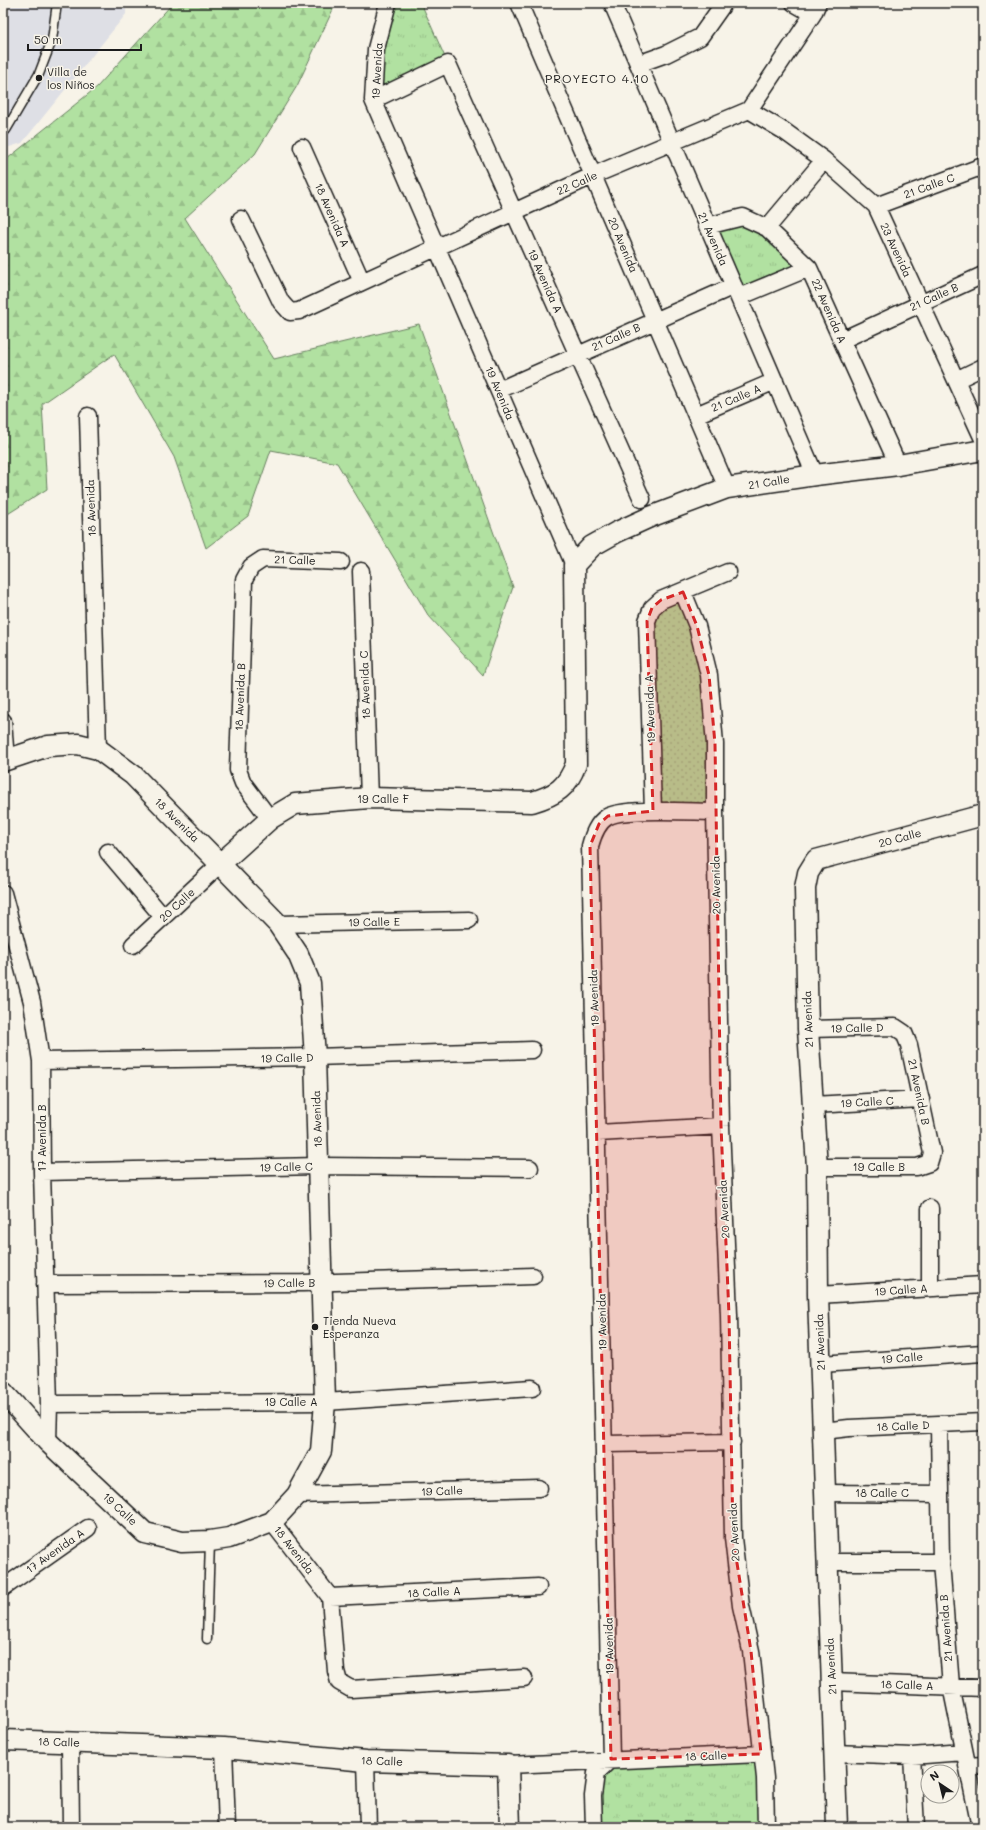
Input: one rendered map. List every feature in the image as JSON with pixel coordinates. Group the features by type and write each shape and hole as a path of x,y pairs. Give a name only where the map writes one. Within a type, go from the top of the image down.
{"street":[{"name":"20 Avenida","path":"519,3 727,488"},
{"name":"21 Avenida","path":"612,3 815,474"},
{"path":"638,64 666,54 700,36 724,3"},
{"path":"749,110 816,8 794,3"},
{"name":"19 Avenida","path":"387,5 376,49 373,100 574,565 576,764 563,787"},
{"name":"19 Avenida A","path":"373,100 448,64 642,499"},
{"name":"22 Calle","path":"241,219 280,302 290,312 299,311 438,249 594,175 749,110"},
{"name":"23 Avenida","path":"749,110 784,131 824,160 876,206 983,439"},
{"name":"18 Avenida A","path":"302,147 362,282"},
{"path":"767,228 824,160"},
{"name":"21 Calle C","path":"876,206 983,166"},
{"name":"22 Avenida A","path":"707,226 743,217 767,228 809,268 898,465"},
{"path":"736,291 809,268"},
{"name":"21 Calle B","path":"842,340 983,275"},
{"name":"21 Calle B","path":"499,390 655,320 736,291"},
{"path":"956,380 983,367"},
{"name":"21 Calle A","path":"696,415 775,381"},
{"name":"18 Avenida","path":"88,416 98,749 133,775 278,924 298,954 310,982 315,1057 319,1166 325,1402 321,1451 297,1495 272,1522 330,1597"},
{"name":"21 Calle","path":"574,565 592,546 617,532 650,516 727,488 815,474 898,465 983,450"},
{"name":"21 Calle","path":"251,567 263,560 341,562"},
{"name":"18 Avenida B","path":"251,567 244,580 238,770 243,782 270,819"},
{"name":"18 Avenida C","path":"361,571 369,798"},
{"path":"683,592 728,572"},
{"name":"20 Avenida","path":"683,592 697,626 709,674 715,744 714,812 721,1126 729,1315 733,1538 742,1606 751,1651 761,1754 765,1778 766,1827"},
{"name":"19 Avenida A","path":"653,811 647,621 652,608 661,600 683,592"},
{"path":"3,721 5,761 48,746 78,744 98,749"},
{"name":"19 Calle F","path":"220,864 270,819 295,804 369,798 532,802 546,798 563,787"},
{"path":"653,811 714,812"},
{"name":"19 Avenida","path":"611,1759 598,1133 590,846 599,824 608,816 653,811"},
{"name":"20 Calle","path":"816,860 983,815"},
{"path":"108,852 163,917"},
{"name":"21 Avenida","path":"816,860 808,873 805,888 808,1029 816,1166 818,1295 837,1827"},
{"name":"20 Calle","path":"133,945 220,864"},
{"name":"17 Avenida B","path":"3,893 32,1002 41,1061 42,1172 49,1387 48,1442"},
{"name":"19 Calle E","path":"278,924 469,920"},
{"name":"19 Calle D","path":"808,1029 895,1028 904,1033"},
{"name":"21 Avenida B","path":"904,1033 909,1045 932,1153"},
{"name":"19 Calle D","path":"41,1061 315,1057 532,1050"},
{"name":"19 Calle C","path":"813,1105 921,1099"},
{"path":"598,1133 721,1126"},
{"name":"19 Calle B","path":"816,1166 917,1167 929,1163 932,1153"},
{"name":"19 Calle C","path":"42,1172 319,1166 530,1168"},
{"path":"930,1208 930,1288"},
{"name":"19 Calle B","path":"45,1284 321,1283 533,1276"},
{"name":"19 Calle A","path":"818,1295 983,1285"},
{"name":"19 Calle","path":"821,1364 983,1353"},
{"name":"19 Calle A","path":"49,1404 325,1402 532,1388"},
{"name":"19 Calle","path":"3,1392 48,1442 145,1533 182,1542 210,1541 229,1538 272,1522"},
{"name":"18 Calle D","path":"823,1431 848,1428 983,1422"},
{"name":"21 Avenida B","path":"939,1425 941,1562 951,1686 980,1827"},
{"path":"605,1444 732,1442"},
{"name":"19 Calle","path":"297,1495 539,1488"},
{"name":"18 Calle C","path":"825,1493 939,1494"},
{"name":"17 Avenida A","path":"3,1588 88,1528"},
{"path":"827,1562 941,1562"},
{"name":"18 Calle A","path":"330,1597 538,1587"},
{"path":"330,1597 336,1671 340,1682 351,1689 524,1678"},
{"name":"18 Calle A","path":"832,1682 983,1688"},
{"name":"18 Calle","path":"3,1740 224,1748 366,1761 508,1765 611,1759 761,1754"},
{"path":"70,1743 71,1827"},
{"path":"224,1748 227,1827"},
{"path":"834,1753 965,1759 983,1765"},
{"path":"912,1756 916,1827"},
{"path":"594,1827 593,1796 596,1773 611,1759"},
{"path":"366,1761 368,1827"},
{"path":"508,1765 510,1827"}],"lane":[{"path":"3,131 10,124 39,74 52,40 57,3"},
{"path":"207,1639 210,1541"}],"highlighted area":[{"path":"683,592 697,626 709,675 715,744 721,1126 729,1315 733,1538 751,1651 761,1754 611,1759 590,846 599,824 608,816 653,811 647,621 652,608 661,600"}],"shaded area":[{"name":"Villa de los Niños","path":"3,3 126,3 126,14 22,143 3,149"}],"green space":[{"path":"173,3 336,3 297,86 255,154 185,218 274,359 419,324 513,587 483,675 428,615 337,463 271,450 248,516 206,548 174,457 114,354 42,404 47,489 3,517 3,191 7,159 97,87"},
{"path":"388,3 421,3 448,64 373,100"},
{"path":"743,217 809,268 739,297 707,226"},
{"path":"683,592 697,626 715,812 653,811 647,621"},
{"path":"761,1754 766,1827 594,1827 593,1796 611,1759"}],"place":[{"name":"Villa de los Niños","path":"39,78"},
{"name":"Tienda Nueva Esperanza","path":"315,1327"}],"district":[{"name":"PROYECTO 4.10","path":"597,79"}]}
